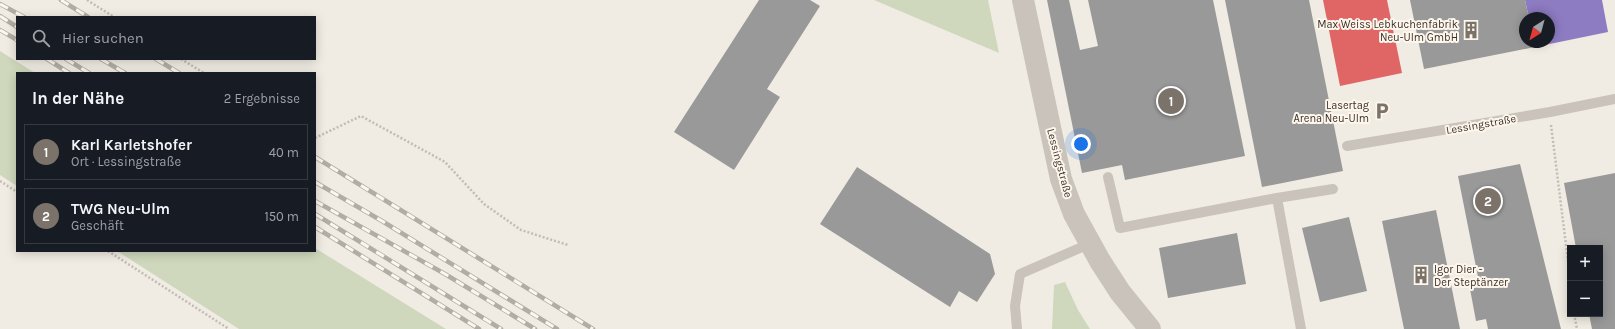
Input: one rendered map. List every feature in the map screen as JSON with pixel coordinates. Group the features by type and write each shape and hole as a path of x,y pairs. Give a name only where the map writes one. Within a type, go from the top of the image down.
{"street":[{"name":"Lessingstraße","path":"1023,0 1061,179 1074,214 1089,244 1120,292 1150,329"}],"lane":[{"name":"Lessingstraße","path":"1347,146 1550,112 1615,99"},
{"path":"1108,177 1120,228 1277,198 1333,189"},
{"path":"1277,198 1302,329"},
{"path":"1017,329 1015,306 1020,274 1089,244"}],"path":[{"path":"87,0 112,16"},
{"path":"183,60 202,72"},
{"path":"1550,112 1567,252"},
{"path":"316,138 361,116 445,162 484,204 521,230 568,245"},
{"path":"0,181 16,191"},
{"path":"110,252 229,329"},
{"path":"1574,317 1576,329"}],"green space":[{"path":"874,0 988,0 999,53"},
{"path":"0,51 33,72 16,72 16,185 0,175"},
{"path":"316,249 446,329 239,329 119,252 316,252"},
{"path":"1065,282 1078,310 1090,329 1052,329 1054,285"}],"building: Handel":[{"path":"1323,0 1387,0 1402,73 1340,86"}],"building: Büros":[{"path":"1525,0 1602,0 1608,32 1555,43 1555,12 1528,12"}],"building: Industrie":[{"path":"759,0 810,0 820,6 767,89 780,97 734,170 674,132"},
{"path":"1047,0 1069,0 1080,50 1098,46 1088,0 1213,0 1245,156 1125,180 1122,165 1082,173"},
{"path":"1225,0 1309,0 1343,171 1262,187"},
{"name":"Max Weiss Lebkuchenfabrik Neu-Ulm GmbH","path":"1410,0 1525,0 1528,12 1519,12 1519,48 1530,48 1424,69"},
{"path":"1520,164 1561,329 1488,329 1486,319 1476,321 1470,289 1480,287 1458,176"},
{"path":"857,167 990,254 995,274 977,302 959,291 950,307 820,224"},
{"path":"1615,173 1615,329 1592,329 1590,317 1603,317 1603,245 1575,245 1564,183"},
{"name":"Igor Dier - Der Steptänzer","path":"1436,210 1460,329 1404,329 1382,221"},
{"path":"1349,217 1367,291 1320,302 1302,228"},
{"path":"1237,233 1246,284 1168,298 1159,248"}],"railway":[{"path":"61,0 86,16"},
{"path":"0,4 22,16"},
{"path":"0,16 16,26"},
{"path":"0,30 16,39"},
{"path":"49,60 67,72"},
{"path":"68,60 87,72"},
{"path":"103,60 123,72"},
{"path":"158,60 177,72"},
{"path":"316,158 593,329"},
{"path":"316,183 382,221 557,329"},
{"path":"316,202 445,274 535,329"},
{"path":"316,215 501,329"},
{"path":"316,228 479,329"}],"place":[{"name":"Max Weiss Lebkuchenfabrik Neu-Ulm GmbH","path":"1471,30"},
{"name":"Karl Karletshofer","path":"1171,101"},
{"name":"Lasertag Arena Neu-Ulm","path":"1382,111"},
{"name":"TWG Neu-Ulm","path":"1488,201"},
{"name":"Igor Dier - Der Steptänzer","path":"1421,275"}]}
